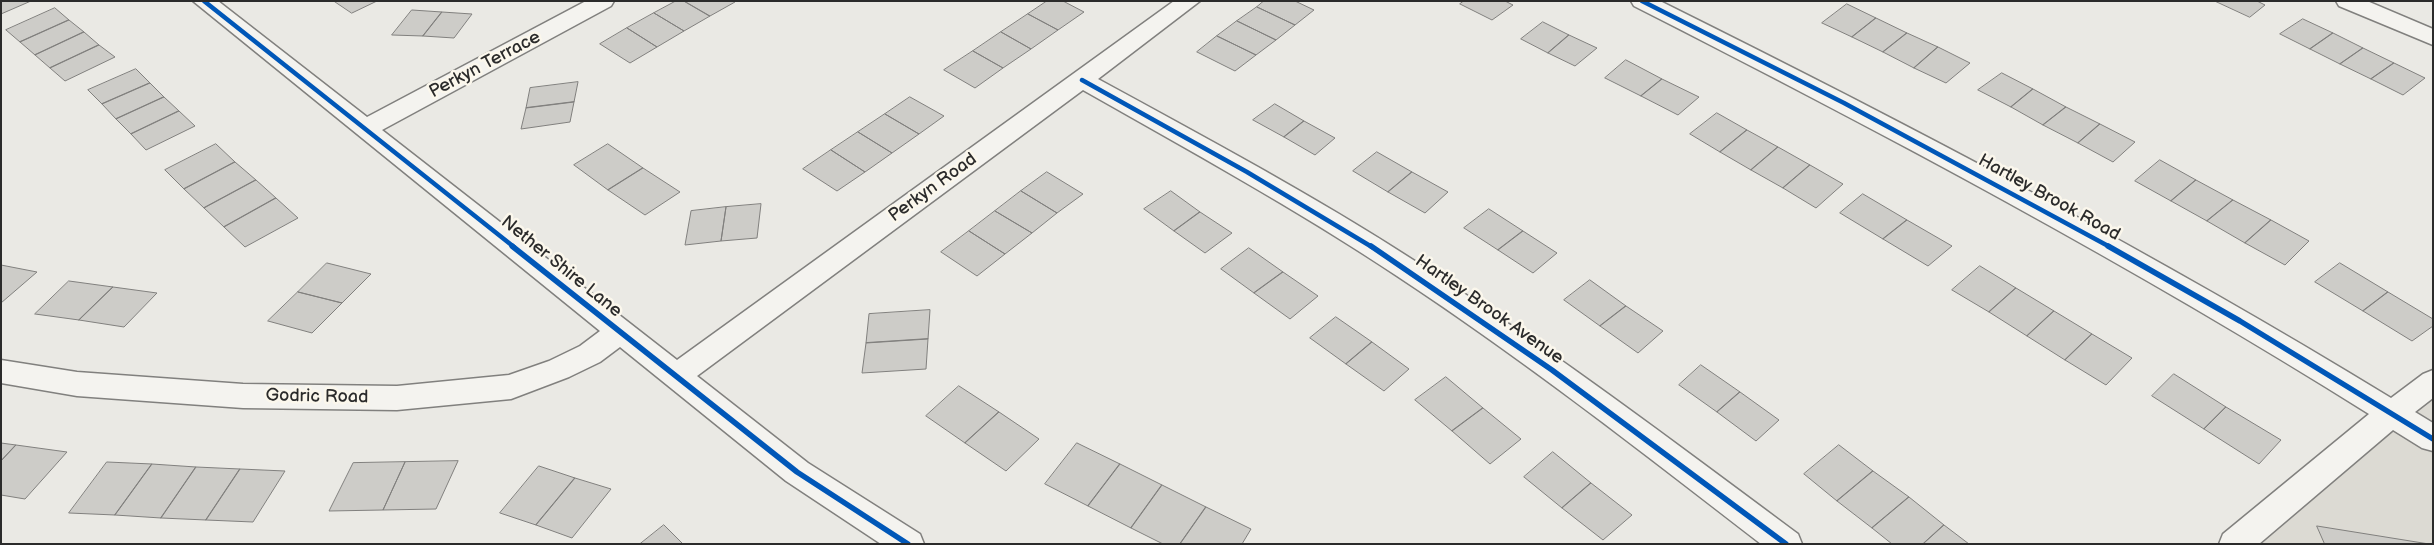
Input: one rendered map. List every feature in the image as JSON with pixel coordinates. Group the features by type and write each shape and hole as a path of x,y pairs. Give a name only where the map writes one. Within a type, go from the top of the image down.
{"street":[{"name":"Nether Shire Lane","path":"204,1 797,472 908,544"},
{"name":"Perkyn Terrace","path":"366,128 603,1"},
{"name":"Perkyn Road","path":"676,376 1190,1"},
{"name":"Hartley Brook Road","path":"1642,1 1799,79 2177,284 2433,439"},
{"path":"2347,1 2433,38"},
{"name":"Hartley Brook Avenue","path":"1082,80 1236,165 1407,270 1600,403 1786,544"},
{"name":"Godric Road","path":"1,371 77,384 234,395 397,398 511,387 559,370 590,354 620,332"},
{"path":"2235,544 2392,413 2433,382"}],"shaded area":[{"path":"2433,382 2433,544 2235,544"}],"building":[{"path":"1,1 31,1 1,14"},
{"path":"334,1 377,1 352,13"},
{"path":"676,1 684,1 710,16 684,31 654,13"},
{"path":"684,1 734,1 735,2 710,16"},
{"path":"1047,1 1063,1 1084,12 1058,30 1028,14"},
{"path":"1264,1 1295,1 1314,10 1295,25 1257,7"},
{"path":"1464,1 1505,1 1513,5 1492,20 1460,4"},
{"path":"2215,1 2257,1 2265,5 2250,17"},
{"path":"1847,4 1876,18 1852,37 1822,23"},
{"path":"1257,7 1295,25 1276,40 1237,21"},
{"path":"55,8 69,20 20,42 6,30"},
{"path":"412,10 442,12 423,36 392,35"},
{"path":"442,12 472,14 454,38 423,36"},
{"path":"654,13 684,31 657,47 627,28"},
{"path":"1028,14 1058,30 1031,49 1001,32"},
{"path":"1876,18 1907,33 1883,52 1852,37"},
{"path":"2303,19 2333,33 2310,49 2280,34"},
{"path":"69,20 84,32 35,55 20,42"},
{"path":"1237,21 1276,40 1256,55 1217,36"},
{"path":"1543,22 1569,35 1548,53 1521,39"},
{"path":"627,28 657,47 630,63 600,44"},
{"path":"84,32 99,45 50,68 35,55"},
{"path":"1001,32 1031,49 1003,68 973,51"},
{"path":"1907,33 1938,47 1914,68 1883,52"},
{"path":"2333,33 2363,48 2340,64 2310,49"},
{"path":"1569,35 1597,48 1575,66 1548,53"},
{"path":"1217,36 1256,55 1235,71 1197,52"},
{"path":"99,45 115,57 65,81 50,68"},
{"path":"1938,47 1970,63 1946,83 1914,68"},
{"path":"2363,48 2394,63 2371,79 2340,64"},
{"path":"973,51 1003,68 975,88 944,70"},
{"path":"1626,60 1662,79 1641,96 1605,78"},
{"path":"2394,63 2425,78 2403,95 2371,79"},
{"path":"136,69 150,83 102,104 88,90"},
{"path":"2002,73 2033,89 2011,107 1978,90"},
{"path":"1662,79 1699,97 1678,115 1641,96"},
{"path":"578,82 574,102 526,108 530,88"},
{"path":"150,83 164,97 116,119 102,104"},
{"path":"2033,89 2066,107 2043,125 2011,107"},
{"path":"164,97 179,111 131,134 116,119"},
{"path":"910,97 944,116 919,134 885,114"},
{"path":"574,102 570,122 521,129 526,108"},
{"path":"1275,104 1304,121 1284,137 1253,120"},
{"path":"2066,107 2100,124 2078,143 2043,125"},
{"path":"179,111 195,126 146,150 131,134"},
{"path":"1717,113 1747,130 1720,152 1690,134"},
{"path":"885,114 919,134 892,153 858,132"},
{"path":"1304,121 1335,138 1315,155 1284,137"},
{"path":"2100,124 2135,142 2113,162 2078,143"},
{"path":"1747,130 1778,147 1751,170 1720,152"},
{"path":"858,132 892,153 865,172 831,150"},
{"path":"216,144 235,162 184,189 165,170"},
{"path":"608,144 643,168 608,190 574,165"},
{"path":"1778,147 1810,165 1783,188 1751,170"},
{"path":"831,150 865,172 837,191 803,169"},
{"path":"1377,152 1412,172 1388,192 1353,171"},
{"path":"2160,160 2196,180 2171,201 2135,181"},
{"path":"235,162 256,180 204,208 184,189"},
{"path":"1810,165 1843,184 1816,208 1783,188"},
{"path":"643,168 680,192 645,215 608,190"},
{"path":"1047,172 1083,194 1057,213 1021,191"},
{"path":"1412,172 1448,192 1425,213 1388,192"},
{"path":"256,180 276,198 224,227 204,208"},
{"path":"2196,180 2233,200 2207,221 2171,201"},
{"path":"1021,191 1057,213 1032,233 995,211"},
{"path":"1171,191 1200,212 1174,231 1144,209"},
{"path":"1863,194 1907,220 1883,239 1840,213"},
{"path":"276,198 298,218 245,247 224,227"},
{"path":"2233,200 2271,220 2245,243 2207,221"},
{"path":"761,204 757,238 721,241 726,207"},
{"path":"726,207 721,241 685,245 691,211"},
{"path":"1489,209 1523,231 1498,250 1464,228"},
{"path":"995,211 1032,233 1005,254 969,231"},
{"path":"1200,212 1232,233 1205,253 1174,231"},
{"path":"1907,220 1952,246 1928,266 1883,239"},
{"path":"2271,220 2309,241 2285,265 2245,243"},
{"path":"969,231 1005,254 977,276 941,252"},
{"path":"1523,231 1557,253 1533,273 1498,250"},
{"path":"1249,248 1283,272 1254,293 1221,269"},
{"path":"327,263 371,274 342,303 298,292"},
{"path":"2340,263 2388,292 2363,311 2315,282"},
{"path":"1,265 37,272 1,303"},
{"path":"1980,266 2016,288 1989,312 1952,290"},
{"path":"1283,272 1318,296 1290,319 1254,293"},
{"path":"1590,280 1626,306 1600,326 1564,300"},
{"path":"69,281 113,287 79,320 35,314"},
{"path":"113,287 157,293 124,327 79,320"},
{"path":"2016,288 2054,311 2027,336 1989,312"},
{"path":"298,292 342,303 312,333 268,321"},
{"path":"2388,292 2433,319 2433,326 2412,341 2363,311"},
{"path":"1626,306 1663,331 1638,353 1600,326"},
{"path":"930,310 928,339 866,343 869,314"},
{"path":"2054,311 2092,334 2065,360 2027,336"},
{"path":"1336,317 1372,342 1346,364 1310,338"},
{"path":"2092,334 2132,358 2106,385 2065,360"},
{"path":"928,339 926,369 862,373 866,343"},
{"path":"1372,342 1409,369 1384,391 1346,364"},
{"path":"1701,365 1740,392 1717,412 1679,385"},
{"path":"2174,374 2226,407 2204,429 2152,396"},
{"path":"1446,377 1483,408 1452,431 1415,400"},
{"path":"959,386 999,412 965,443 926,416"},
{"path":"1740,392 1779,420 1756,441 1717,412"},
{"path":"2226,407 2281,440 2259,464 2204,429"},
{"path":"1483,408 1521,439 1490,464 1452,431"},
{"path":"999,412 1039,439 1006,471 965,443"},
{"path":"1,443 16,445 1,461"},
{"path":"1077,443 1120,464 1088,506 1045,484"},
{"path":"16,445 67,452 25,499 1,495 1,461"},
{"path":"1839,445 1873,471 1837,501 1804,474"},
{"path":"1553,452 1591,483 1562,508 1524,477"},
{"path":"458,461 436,509 383,510 405,462"},
{"path":"107,462 152,464 115,515 69,513"},
{"path":"405,462 383,510 329,511 353,463"},
{"path":"152,464 196,467 161,518 115,515"},
{"path":"1120,464 1162,485 1131,528 1088,506"},
{"path":"539,466 575,478 536,525 500,513"},
{"path":"196,467 240,469 206,520 161,518"},
{"path":"240,469 285,471 253,522 206,520"},
{"path":"1873,471 1909,497 1872,528 1837,501"},
{"path":"575,478 611,489 572,538 536,525"},
{"path":"1591,483 1632,515 1603,540 1562,508"},
{"path":"1162,485 1206,507 1180,544 1163,544 1131,528"},
{"path":"1909,497 1944,525 1923,544 1892,544 1872,528"},
{"path":"1206,507 1251,529 1242,544 1180,544"},
{"path":"664,525 683,544 640,544"},
{"path":"1944,525 1969,544 1923,544"},
{"path":"2317,526 2429,544 2325,544"}],"cycle path":[{"path":"204,1 797,472 908,544"},
{"path":"1642,1 1844,103 2043,210 2240,321 2433,439"},
{"path":"1082,80 1288,196 1408,270 1552,370 1786,544"}]}
